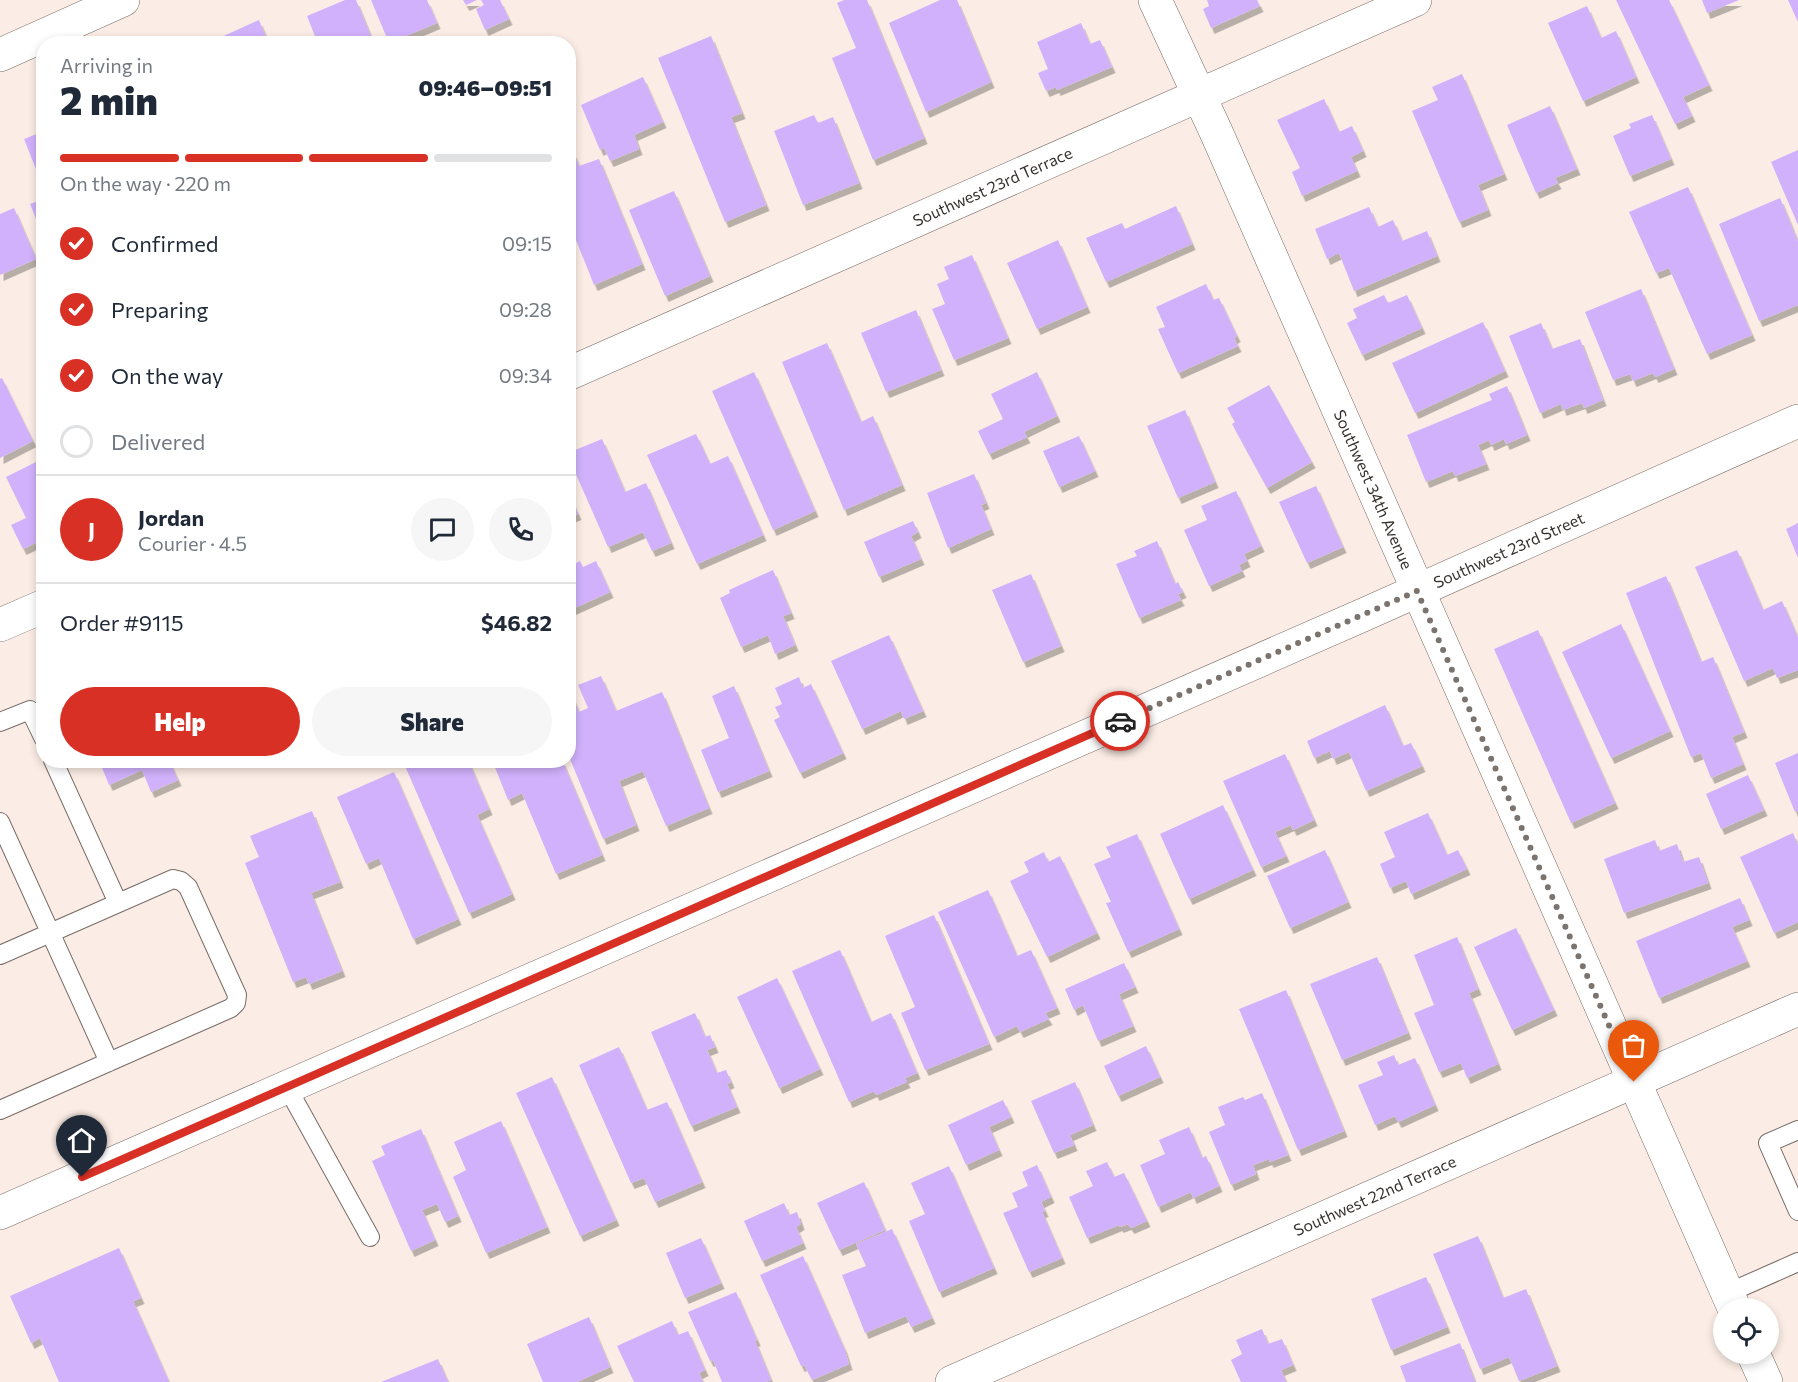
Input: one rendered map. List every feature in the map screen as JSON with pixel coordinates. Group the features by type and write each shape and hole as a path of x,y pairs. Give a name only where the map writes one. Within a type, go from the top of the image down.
{"street":[{"path":"42,36 123,0"},
{"name":"Southwest 34th Avenue","path":"1155,0 1730,1298"},
{"name":"Southwest 23rd Terrace","path":"576,370 1415,0"},
{"path":"0,55 36,39"},
{"name":"Southwest 23rd Street","path":"0,1213 1417,591 1798,421"},
{"path":"0,626 36,610"},
{"name":"Southwest 22nd Terrace","path":"952,1382 1798,1009"},
{"path":"1758,1364 1766,1382"}],"lane":[{"path":"0,722 30,710 36,722"},
{"path":"57,768 118,903"},
{"path":"0,822 109,1062"},
{"path":"0,956 173,879 181,881 188,887 237,995 236,1003 231,1008 0,1110"},
{"path":"287,1087 370,1237"},
{"path":"1798,1130 1768,1143 1798,1211"},
{"path":"1735,1298 1798,1263"}],"building":[{"path":"345,0 356,0 371,36 315,36 307,16"},
{"path":"371,0 427,0 437,23 406,36 386,36"},
{"path":"463,0 477,0 466,5"},
{"path":"481,0 500,0 509,19 485,30 476,9 484,5"},
{"path":"844,0 867,0 924,138 873,160 832,58 856,48 837,3"},
{"path":"940,0 957,0 991,82 926,112 889,23"},
{"path":"1207,0 1257,0 1260,6 1211,28 1203,9 1209,6"},
{"path":"1616,0 1669,0 1709,85 1683,97 1692,116 1675,124"},
{"path":"1702,0 1739,0 1707,13"},
{"path":"1788,0 1798,0 1798,22"},
{"path":"1587,6 1601,38 1616,31 1636,77 1583,101 1548,23"},
{"path":"259,20 266,36 224,36"},
{"path":"1081,23 1090,44 1100,40 1112,67 1057,90 1056,87 1046,91 1038,73 1048,69 1037,42"},
{"path":"711,36 742,113 731,117 766,205 725,222 658,58"},
{"path":"1462,74 1504,174 1478,185 1488,210 1459,222 1412,111 1438,100 1432,87"},
{"path":"643,77 663,122 634,135 639,149 610,161 604,148 600,150 581,105"},
{"path":"1324,99 1339,132 1352,126 1363,151 1351,157 1357,171 1302,196 1292,172 1300,168 1277,120"},
{"path":"1550,106 1577,169 1555,178 1558,183 1536,193 1507,125"},
{"path":"814,115 818,123 833,117 859,183 803,205 774,131"},
{"path":"1652,115 1671,159 1630,176 1613,136 1631,128 1629,124"},
{"path":"36,134 36,169 24,139"},
{"path":"1798,150 1798,225 1771,162"},
{"path":"576,159 579,166 599,159 642,264 594,285 576,240"},
{"path":"1688,187 1752,335 1707,354 1669,268 1656,273 1629,212"},
{"path":"674,191 710,276 665,296 629,210"},
{"path":"1780,198 1798,242 1798,305 1759,321 1719,224"},
{"path":"36,202 36,219 30,204"},
{"path":"1176,206 1192,244 1106,282 1086,238 1122,223 1125,229"},
{"path":"1369,207 1378,227 1393,220 1402,241 1427,231 1437,256 1354,291 1339,253 1327,259 1315,229"},
{"path":"14,208 36,259 0,275 0,214"},
{"path":"1058,240 1087,307 1037,329 1007,263"},
{"path":"972,255 1008,338 954,360 932,309 945,304 937,284 949,279 944,267"},
{"path":"1206,284 1213,300 1219,298 1237,336 1234,338 1238,346 1178,373 1158,329 1165,327 1156,307"},
{"path":"1641,289 1674,369 1655,377 1653,373 1633,381 1630,374 1613,380 1585,312"},
{"path":"1384,295 1388,303 1407,295 1422,328 1362,355 1347,323 1357,318 1353,309"},
{"path":"916,310 941,370 886,392 861,333"},
{"path":"1483,322 1505,371 1415,413 1392,363"},
{"path":"1541,323 1552,349 1580,339 1603,400 1584,408 1582,403 1563,410 1561,404 1540,413 1509,336"},
{"path":"827,343 861,422 873,416 902,485 844,510 782,362"},
{"path":"754,372 815,511 773,530 712,391"},
{"path":"1037,372 1057,416 1024,432 1027,437 989,454 978,431 1003,419 991,394"},
{"path":"2,378 33,441 0,458 0,379"},
{"path":"1269,385 1312,462 1267,488 1232,424 1235,422 1227,408"},
{"path":"1507,386 1527,435 1506,444 1504,439 1491,445 1489,440 1478,445 1486,464 1455,476 1453,471 1426,482 1407,435 1492,400 1489,394"},
{"path":"1185,410 1215,482 1178,498 1147,426"},
{"path":"696,434 710,464 728,456 763,535 697,564 647,455"},
{"path":"1079,436 1095,471 1059,487 1043,451"},
{"path":"602,439 625,492 646,483 671,543 652,551 643,532 608,547 576,474 576,450"},
{"path":"36,462 36,543 23,549 11,525 26,518 6,477"},
{"path":"974,474 986,503 981,505 991,529 948,548 927,493"},
{"path":"1316,486 1343,547 1307,563 1279,502"},
{"path":"1236,491 1261,546 1244,554 1247,561 1239,565 1242,571 1209,586 1184,530 1207,520 1201,506"},
{"path":"913,521 918,532 911,536 921,559 879,577 864,542"},
{"path":"1798,523 1798,558 1786,529"},
{"path":"1157,541 1175,584 1178,582 1183,592 1178,594 1181,600 1139,618 1116,564 1137,556 1134,551"},
{"path":"1737,550 1763,610 1782,601 1798,638 1798,670 1777,678 1773,668 1744,681 1695,567"},
{"path":"580,561 583,567 596,561 610,592 576,607 576,563"},
{"path":"773,570 791,613 783,616 795,645 775,654 768,635 741,647 720,598 730,593 729,590"},
{"path":"1031,574 1061,646 1023,662 992,590"},
{"path":"1666,576 1701,662 1713,657 1744,732 1732,737 1743,764 1711,778 1701,753 1691,757 1626,593"},
{"path":"1621,624 1670,731 1611,758 1562,652"},
{"path":"1538,630 1615,803 1571,823 1494,649"},
{"path":"889,635 923,711 904,719 901,711 862,729 831,661"},
{"path":"601,676 616,711 662,692 709,808 666,826 643,771 619,781 636,825 603,839 574,768 576,768 576,705 579,712 588,708 578,685"},
{"path":"799,677 803,688 811,684 843,753 800,773 774,720 780,717 775,707 782,704 775,688"},
{"path":"734,686 769,771 718,792 701,750 729,738 712,696"},
{"path":"1385,705 1403,746 1411,743 1422,766 1366,791 1349,752 1333,759 1330,751 1314,758 1307,741"},
{"path":"1798,753 1798,811 1795,812 1775,763"},
{"path":"1285,754 1314,820 1293,830 1291,825 1275,832 1286,856 1261,867 1223,781"},
{"path":"102,768 173,768 178,780 151,792 142,770 109,785"},
{"path":"406,768 471,768 489,809 477,815 512,894 469,913"},
{"path":"495,768 565,768 602,855 556,874 522,793 508,800"},
{"path":"394,772 458,919 413,939 379,858 366,864 337,797"},
{"path":"1748,775 1764,810 1721,829 1706,794"},
{"path":"1223,805 1253,870 1189,899 1160,834"},
{"path":"312,811 340,882 311,893 342,971 309,984 306,977 293,982 245,863 259,857 250,836"},
{"path":"1428,813 1447,855 1458,850 1467,869 1411,894 1406,881 1390,888 1380,864 1395,857 1384,832"},
{"path":"1793,833 1798,845 1798,922 1774,933 1740,857"},
{"path":"1137,834 1179,929 1128,952 1106,903 1111,902 1094,864 1111,857 1106,847"},
{"path":"1655,840 1659,851 1677,844 1683,862 1699,857 1708,883 1624,913 1604,859"},
{"path":"1325,850 1348,902 1290,928 1267,876"},
{"path":"1044,852 1048,862 1060,856 1097,933 1047,957 1010,881 1029,872 1024,862"},
{"path":"988,890 1017,956 1031,950 1057,1008 1045,1013 1049,1019 1020,1032 1017,1026 994,1037 938,912"},
{"path":"1740,898 1749,920 1732,927 1747,961 1659,998 1636,941"},
{"path":"934,915 989,1044 925,1070 901,1013 915,1007 885,936"},
{"path":"1516,928 1554,1010 1512,1030 1474,947"},
{"path":"1457,937 1478,989 1469,993 1498,1064 1467,1078 1461,1063 1439,1072 1414,1013 1434,1005 1414,955"},
{"path":"840,950 871,1022 891,1013 917,1073 905,1078 907,1082 876,1095 874,1091 849,1102 792,971"},
{"path":"1377,957 1408,1033 1342,1060 1310,984"},
{"path":"1124,963 1135,987 1119,994 1133,1026 1098,1041 1083,1005 1074,1010 1065,989"},
{"path":"777,978 820,1069 779,1088 737,997"},
{"path":"1286,990 1344,1131 1298,1150 1239,1009"},
{"path":"695,1013 705,1037 710,1035 715,1047 707,1050 717,1073 726,1070 731,1082 727,1084 737,1107 691,1126 651,1032"},
{"path":"1146,1046 1160,1077 1118,1096 1104,1066"},
{"path":"619,1047 647,1110 667,1102 702,1182 655,1202 644,1178 631,1183 579,1065"},
{"path":"1394,1055 1398,1065 1415,1058 1435,1105 1398,1122 1395,1116 1375,1125 1358,1085 1383,1075 1377,1062"},
{"path":"552,1077 616,1220 580,1236 516,1093"},
{"path":"1075,1082 1093,1125 1070,1135 1074,1145 1054,1153 1031,1101"},
{"path":"1262,1093 1288,1155 1253,1165 1256,1174 1231,1185 1209,1132 1225,1125 1218,1107 1243,1097 1245,1100"},
{"path":"1003,1100 1011,1117 989,1127 999,1150 966,1165 948,1125"},
{"path":"501,1121 547,1227 486,1253 453,1177 466,1170 454,1142"},
{"path":"1189,1127 1202,1158 1206,1156 1219,1186 1193,1198 1191,1192 1158,1207 1140,1165 1165,1154 1159,1140"},
{"path":"421,1129 458,1216 445,1222 437,1204 422,1210 435,1240 411,1251 372,1161 385,1155 381,1146"},
{"path":"1107,1162 1114,1177 1124,1173 1147,1221 1131,1228 1128,1224 1120,1227 1119,1225 1087,1238 1069,1197 1093,1186 1086,1171"},
{"path":"1037,1165 1051,1197 1041,1202 1045,1211 1042,1212 1062,1258 1029,1272 1003,1213 1018,1207 1012,1193 1028,1186 1022,1172"},
{"path":"949,1166 994,1268 939,1292 909,1221 925,1214 911,1183"},
{"path":"864,1182 885,1230 839,1250 817,1203"},
{"path":"784,1203 789,1215 797,1212 801,1224 796,1227 803,1243 762,1261 744,1221"},
{"path":"892,1229 932,1318 911,1327 906,1316 865,1333 842,1275 866,1266 856,1244"},
{"path":"1478,1236 1503,1298 1526,1289 1557,1366 1519,1381 1509,1357 1480,1369 1433,1254"},
{"path":"701,1238 721,1283 685,1298 666,1253"},
{"path":"119,1248 141,1298 133,1301 169,1382 59,1382 40,1338 31,1343 10,1296"},
{"path":"803,1256 849,1364 812,1380 804,1365 801,1366 760,1275"},
{"path":"1426,1277 1447,1327 1391,1350 1371,1299"},
{"path":"736,1292 771,1380 722,1382 688,1312"},
{"path":"589,1317 610,1367 577,1382 543,1382 527,1344"},
{"path":"672,1321 678,1335 688,1331 705,1370 699,1373 703,1382 634,1382 617,1346"},
{"path":"1262,1329 1268,1344 1282,1339 1293,1365 1281,1370 1286,1382 1241,1382 1231,1360 1242,1354 1236,1340"},
{"path":"1460,1343 1475,1382 1406,1382 1400,1366"},
{"path":"438,1359 448,1382 381,1382"}],"way so far":[{"path":"1120,721 1417,591 1634,1082"}],"route":[{"path":"82,1177 1120,721"}]}
